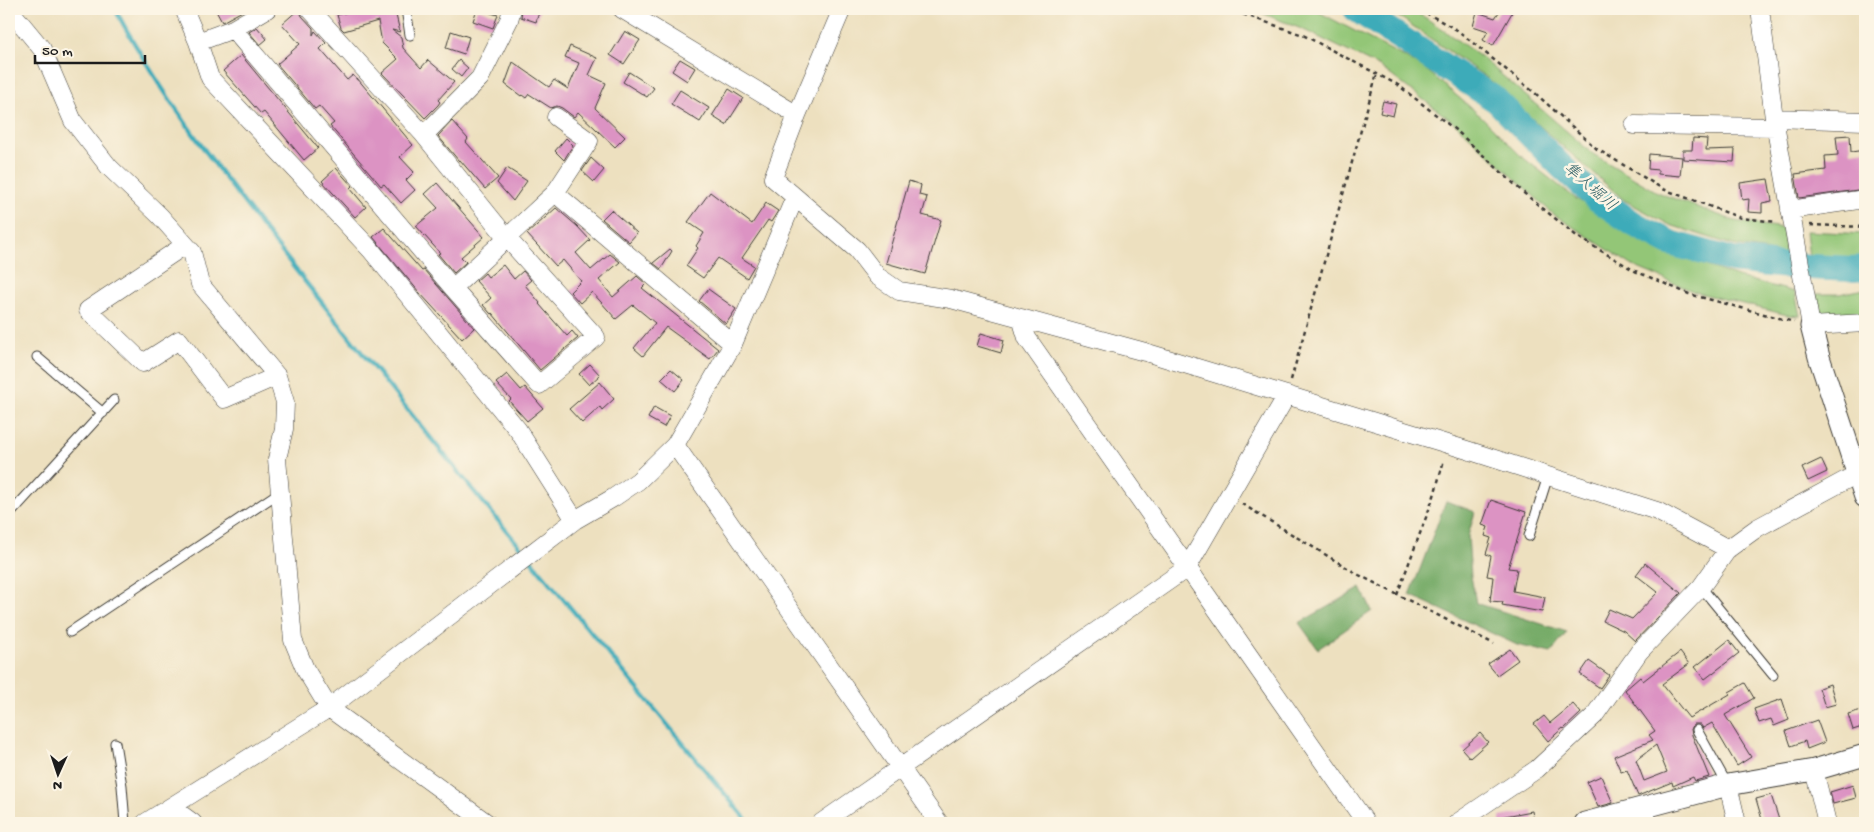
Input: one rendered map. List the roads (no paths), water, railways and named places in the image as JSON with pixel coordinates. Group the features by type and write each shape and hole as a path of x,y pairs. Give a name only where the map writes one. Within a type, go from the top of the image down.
{"street":[{"path":"9,9 42,49 73,121 109,167 160,216 192,252 200,284 276,376 285,402 284,429 277,459 293,640 305,669 329,708 487,823"},
{"path":"184,9 210,78 371,250 518,430 575,520"},
{"path":"198,42 232,29 267,9"},
{"path":"232,29 453,288 539,385 596,337 507,238 424,135 310,9"},
{"path":"424,135 480,78 509,20 512,9"},
{"path":"622,9 797,115"},
{"path":"842,9 797,115 773,178 857,250 877,276 899,291 951,299 1145,352 1449,444 1657,511 1728,549"},
{"path":"1760,9 1775,122 1811,326 1819,357 1865,497"},
{"path":"453,288 555,193 589,141 556,118"},
{"path":"1634,126 1865,121"},
{"path":"555,193 732,344"},
{"path":"145,823 329,708 575,520 638,481 675,445 732,344 795,196"},
{"path":"1791,217 1865,198"},
{"path":"185,245 88,310 143,363 179,340 224,399 276,376"},
{"path":"1021,318 1027,338 1366,823"},
{"path":"1811,326 1865,323"},
{"path":"821,823 1187,568 1287,395"},
{"path":"675,445 939,823"},
{"path":"1457,823 1537,768 1594,716 1638,652 1701,587 1728,549 1756,528 1856,474"},
{"path":"1585,823 1646,815 1728,785 1814,770 1865,755"},
{"path":"1814,770 1827,823"},
{"path":"1728,785 1737,823"},
{"path":"171,807 193,823"}],"lane":[{"path":"406,9 410,35"},
{"path":"37,357 103,413"},
{"path":"10,514 114,400"},
{"path":"1529,536 1548,476"},
{"path":"70,632 280,492"},
{"path":"9,500 10,514"},
{"path":"1701,587 1773,675"},
{"path":"1697,730 1728,785"},
{"path":"115,743 122,786 125,823"}],"waterway":[{"path":"115,9 134,44 177,111 247,207 381,377 525,553"},
{"name":"隼人堀川","path":"1356,9 1496,100 1562,167 1595,197 1634,224 1670,243 1733,260 1788,266 1865,268"},
{"path":"530,559 749,823"}]}
